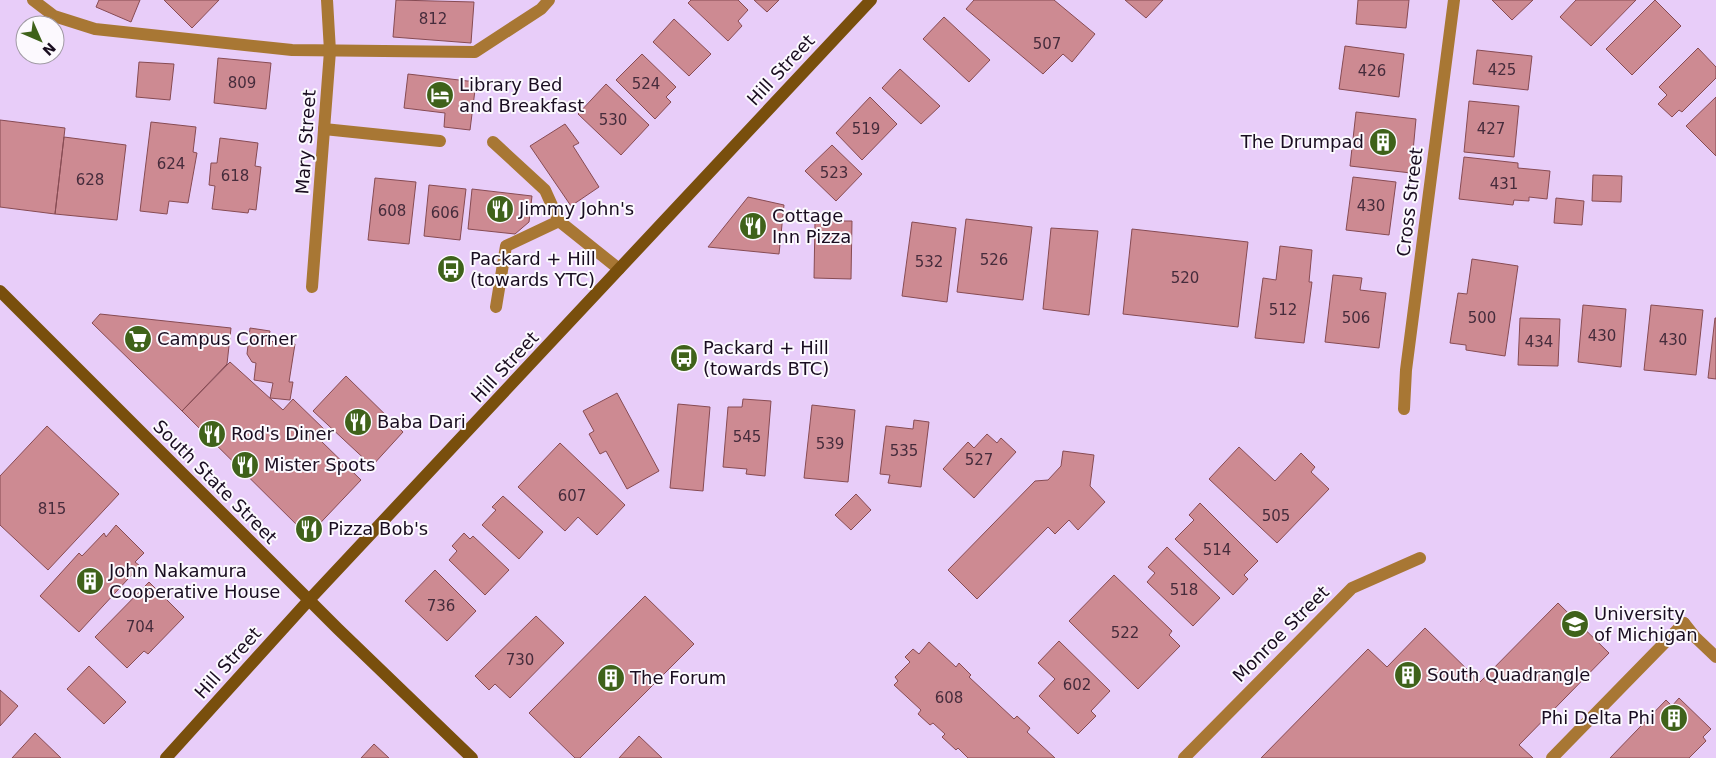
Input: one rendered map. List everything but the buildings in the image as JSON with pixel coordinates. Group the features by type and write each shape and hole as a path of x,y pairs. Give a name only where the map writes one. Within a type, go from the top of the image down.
{"street":[{"path":"33,0 54,16 95,29 292,50 476,52 541,9 549,0"},
{"name":"Mary Street","path":"312,287 330,51 327,0"},
{"name":"Hill Street","path":"166,758 309,600 871,0"},
{"name":"Cross Street","path":"1404,409 1406,370 1454,0"},
{"path":"324,129 440,140"},
{"path":"493,142 545,190 559,221 619,269"},
{"path":"496,307 506,246 559,221"},
{"name":"South State Street","path":"0,291 309,600 472,758"},
{"name":"Monroe Street","path":"1184,758 1352,588 1420,558"},
{"path":"1552,758 1684,623 1695,638 1716,657"}],"place":[{"name":"Library Bed and Breakfast","path":"440,95"},
{"name":"The Drumpad","path":"1383,142"},
{"name":"Jimmy John's","path":"500,209"},
{"name":"Cottage Inn Pizza","path":"753,226"},
{"name":"Packard + Hill (towards YTC)","path":"451,269"},
{"name":"Campus Corner","path":"138,339"},
{"name":"Packard + Hill (towards BTC)","path":"684,358"},
{"name":"Baba Dari","path":"358,422"},
{"name":"Rod's Diner","path":"212,434"},
{"name":"Mister Spots","path":"245,465"},
{"name":"Pizza Bob's","path":"309,529"},
{"name":"John Nakamura Cooperative House","path":"90,581"},
{"name":"University of Michigan","path":"1575,624"},
{"name":"South Quadrangle","path":"1408,675"},
{"name":"The Forum","path":"611,678"},
{"name":"Phi Delta Phi","path":"1674,718"}]}
